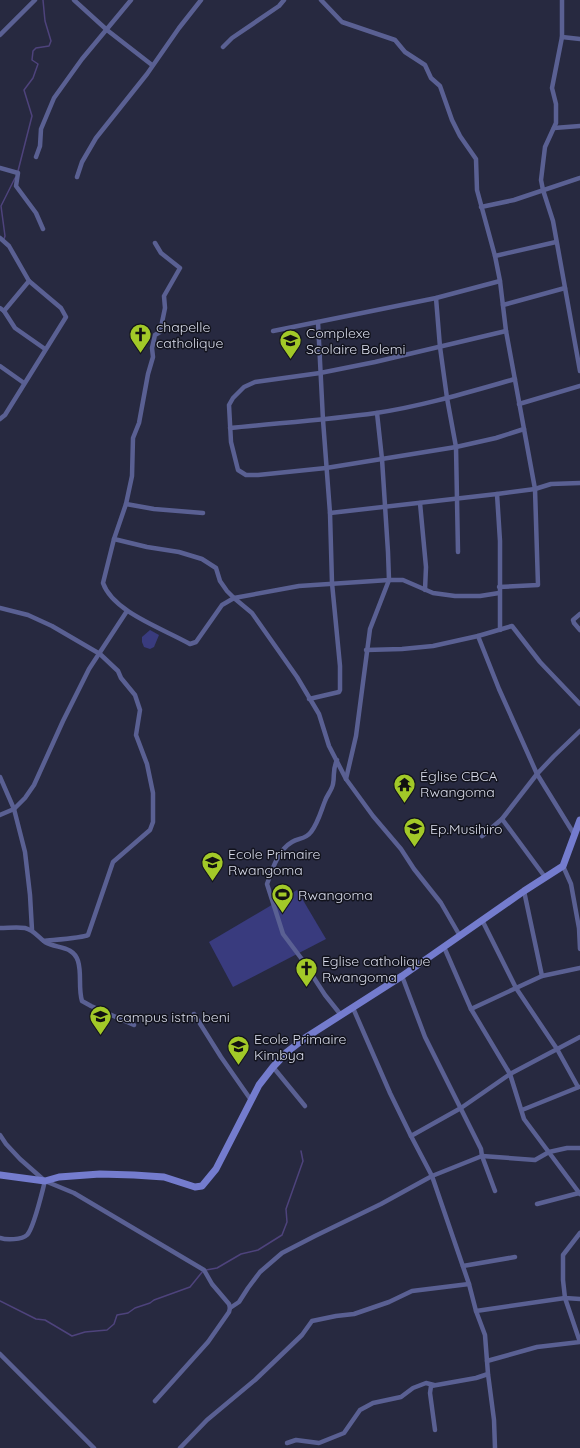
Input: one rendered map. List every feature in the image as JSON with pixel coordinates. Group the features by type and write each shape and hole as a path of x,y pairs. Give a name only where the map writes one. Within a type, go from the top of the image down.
{"street":[{"path":"0,35 35,0"},
{"path":"74,0 106,30 152,65"},
{"path":"36,157 40,146 41,129 54,98 82,59 131,0"},
{"path":"76,177 82,162 96,138 147,74 178,28 201,0"},
{"path":"223,47 232,38 279,6 284,0"},
{"path":"321,0 342,22 395,40 405,52 425,65 431,78 440,86 452,120 460,136 476,159 477,190 495,256 500,281 506,332 535,489 538,585 499,587"},
{"path":"562,0 562,37 552,88 556,123 546,147 541,180 553,221 580,371"},
{"path":"562,37 580,40"},
{"path":"554,128 580,126"},
{"path":"0,168 18,173 16,186 36,213 43,229"},
{"path":"481,207 514,200 580,178"},
{"path":"0,238 9,246 29,281 66,314 66,317 5,415 0,420"},
{"path":"495,256 556,242"},
{"path":"155,243 161,253 180,268 164,296 164,308 160,332 155,335 152,348 153,357 148,374 139,423 133,438 132,476 126,504 114,539 103,583 104,588 116,603 127,612 190,644 193,644 196,642 222,605 234,598 299,586 403,580 433,593 456,596 480,596 499,593"},
{"path":"29,281 2,310 15,328 45,349"},
{"path":"273,331 436,298 500,281"},
{"path":"503,305 566,288"},
{"path":"436,298 440,347 456,447 458,552"},
{"path":"309,699 339,692 340,690 340,666 332,584 330,513 320,373 318,322"},
{"path":"506,332 320,373 255,382 244,387 233,398 229,405 231,442 238,470 246,475 326,468 456,447 496,438 524,429"},
{"path":"0,366 24,383"},
{"path":"230,428 323,420 377,413 447,398 515,379"},
{"path":"519,404 580,386"},
{"path":"346,779 356,736 366,650 370,629 389,580 382,459 377,413"},
{"path":"330,513 497,494 535,489 551,484 580,483"},
{"path":"497,494 500,541 500,630"},
{"path":"420,503 426,567 425,590"},
{"path":"126,504 154,509 203,513"},
{"path":"114,539 202,558 216,568 220,580 227,591 252,613 297,677 319,714 329,746 346,779 441,903 460,936"},
{"path":"0,608 28,615 52,626 100,654 118,671 121,678 135,695 140,710 136,735 147,764 153,793 153,822 150,830 113,862 88,935 83,938 75,937 44,941"},
{"path":"0,815 14,808 25,798 34,785 89,669 127,612"},
{"path":"580,614 573,620 580,630"},
{"path":"366,650 433,646 478,636 512,626 540,662 580,704"},
{"path":"478,636 499,689 537,774 574,834"},
{"path":"482,836 502,819 537,774 580,731"},
{"path":"337,760 333,769 333,785 311,833 302,839 292,842 283,850 276,862 267,884 283,934 301,958 325,995 341,1015"},
{"path":"0,777 14,808 25,852 32,930"},
{"path":"502,819 545,877"},
{"path":"45,1181 59,1177 100,1174 134,1175 164,1177 194,1187 202,1186 216,1169 259,1085 273,1067 288,1052 306,1038 402,976 562,866 580,820"},
{"path":"562,866 571,884 579,928 580,949"},
{"path":"524,891 542,976"},
{"path":"482,920 516,988 557,1049 579,1087 522,1110"},
{"path":"0,928 25,928 32,930 44,941 64,947 76,956 81,971 81,999 84,1002 134,1025"},
{"path":"444,947 471,1009 510,1074 524,1119 580,1193 537,1204"},
{"path":"471,1009 542,976 580,968"},
{"path":"402,976 425,1037 481,1149 482,1156 495,1191"},
{"path":"353,1008 390,1093 432,1176 469,1284 476,1311 485,1335 496,1448"},
{"path":"194,1014 221,1057 251,1100"},
{"path":"411,1136 461,1108 510,1074 580,1037"},
{"path":"273,1067 305,1106"},
{"path":"0,1135 20,1159 45,1181"},
{"path":"155,1401 208,1342 229,1312 230,1308 239,1302 260,1272 282,1253 381,1204 432,1176 482,1156 535,1160 549,1152 567,1148 580,1148"},
{"path":"0,1175 45,1181 74,1193 204,1270 212,1284 230,1308"},
{"path":"0,1238 7,1240 22,1238 28,1234 45,1181"},
{"path":"487,1361 537,1347 580,1342 565,1298 563,1255 580,1233"},
{"path":"463,1266 515,1257"},
{"path":"180,1448 207,1420 255,1380 302,1335 312,1321 354,1314 389,1302 412,1291 469,1284"},
{"path":"476,1311 565,1298 580,1299"},
{"path":"0,1354 94,1448"},
{"path":"287,1443 296,1440 319,1446 344,1433 360,1410 373,1403 401,1397 413,1388 426,1383 434,1385 476,1378 488,1374"},
{"path":"434,1385 431,1386 430,1393 435,1430"}],"shaded area":[{"path":"150,630 159,635 154,647 150,649 144,647 142,637"},
{"name":"Rwangoma","path":"297,890 326,939 233,987 209,942"}],"waterway":[{"path":"18,171 32,116 24,90 33,78 38,64 32,60 33,51 36,48 49,46 51,41 45,21 43,0"},
{"path":"4,239 5,236 1,206 15,178"},
{"path":"206,1270 217,1268 241,1254 258,1250 282,1235 287,1222 286,1209 303,1161 301,1151"},
{"path":"0,1301 36,1319 45,1320 72,1336 85,1332 107,1330 114,1324 117,1315 128,1313 135,1308 150,1303 154,1300 190,1287 203,1271"}],"place":[{"name":"chapelle catholique","path":"140,354"},
{"name":"Complexe Scolaire Bolemi","path":"290,360"},
{"name":"Église CBCA Rwangoma","path":"405,804"},
{"name":"Ep.Musihiro","path":"415,848"},
{"name":"Ecole Primaire Rwangoma","path":"212,882"},
{"name":"Rwangoma","path":"283,914"},
{"name":"Eglise catholique Rwangoma","path":"306,988"},
{"name":"campus istm beni","path":"100,1036"},
{"name":"Ecole Primaire Kimbya","path":"238,1066"}]}
